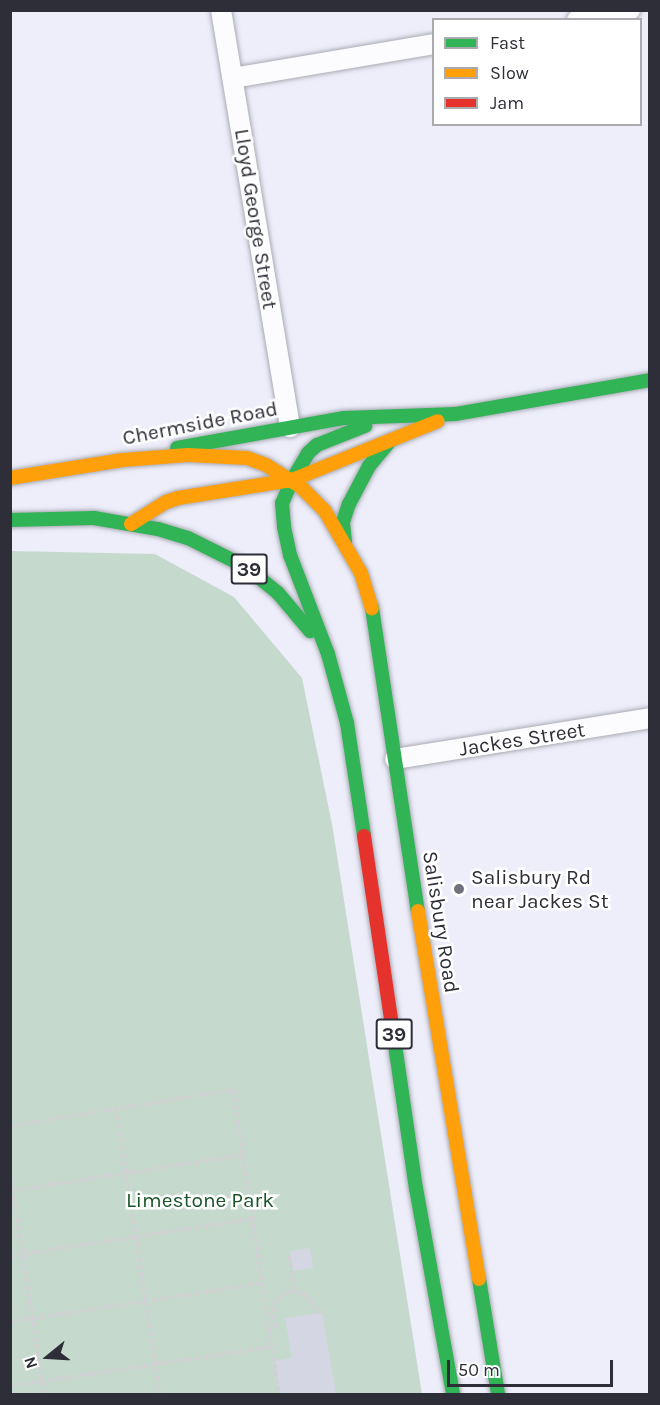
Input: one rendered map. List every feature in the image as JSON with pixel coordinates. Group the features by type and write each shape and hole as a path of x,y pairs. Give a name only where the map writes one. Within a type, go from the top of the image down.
{"main road":[{"name":"Chermside Road","path":"10,478 123,460 213,440 344,418 456,414 650,380"},
{"name":"Chermside Road","path":"126,524 178,498 292,480 456,414"},
{"name":"Chermside Road","path":"292,480 308,453 317,445 398,416"},
{"path":"345,542 343,522 349,504 369,466 383,447 394,439"},
{"name":"Salisbury Road","path":"123,460 222,455 266,465 292,480 325,511 361,573 371,605 390,759 498,1395"},
{"path":"292,480 282,503 290,555 334,674"},
{"name":"39","path":"10,520 69,517 126,524 188,538 246,567 294,610 315,638 334,674 359,763 416,1188 453,1395"}],"street":[{"name":"Lloyd George Street","path":"221,10 290,427"},
{"path":"588,18 630,10"},
{"path":"233,78 432,44"},
{"name":"Jackes Street","path":"390,759 650,718"}],"path":[{"path":"10,1126 233,1090 279,1395"},
{"path":"116,1109 160,1395"},
{"path":"12,1191 243,1155"},
{"path":"10,1174 44,1395"},
{"path":"10,1256 253,1219"},
{"path":"289,1256 295,1291"},
{"path":"10,1322 262,1283"},
{"path":"269,1328 275,1327 274,1303 285,1293 295,1291 310,1299 317,1312 324,1311"},
{"path":"10,1386 272,1347"}],"green space":[{"name":"Limestone Park","path":"11,551 155,554 234,597 302,678 332,824 422,1394 11,1394"}],"building":[{"path":"310,1248 313,1268 293,1271 290,1251"},
{"path":"322,1313 336,1395 280,1395 275,1361 292,1358 285,1318"}],"traffic: fast":[{"path":"177,448 344,418 456,414 650,380"},
{"path":"292,480 308,453 317,445 365,426"},
{"path":"345,542 343,522 349,504 369,466 390,441"},
{"path":"292,480 282,503 284,527 290,555 328,654 347,723 364,836"},
{"path":"10,520 94,518 158,529 188,538 246,567 278,593 310,631"},
{"path":"372,608 418,911"},
{"path":"394,1038 416,1188 453,1394"},
{"path":"479,1279 498,1394"}],"traffic: slow":[{"path":"292,480 438,421"},
{"path":"10,478 123,460 188,455 247,458 266,465 300,486 325,511 361,573 372,608"},
{"path":"131,524 166,502 178,498 292,480"},
{"path":"418,911 479,1279"}],"traffic: jam":[{"path":"364,836 394,1038"}],"place":[{"name":"Salisbury Rd near Jackes St","path":"459,889"}]}
